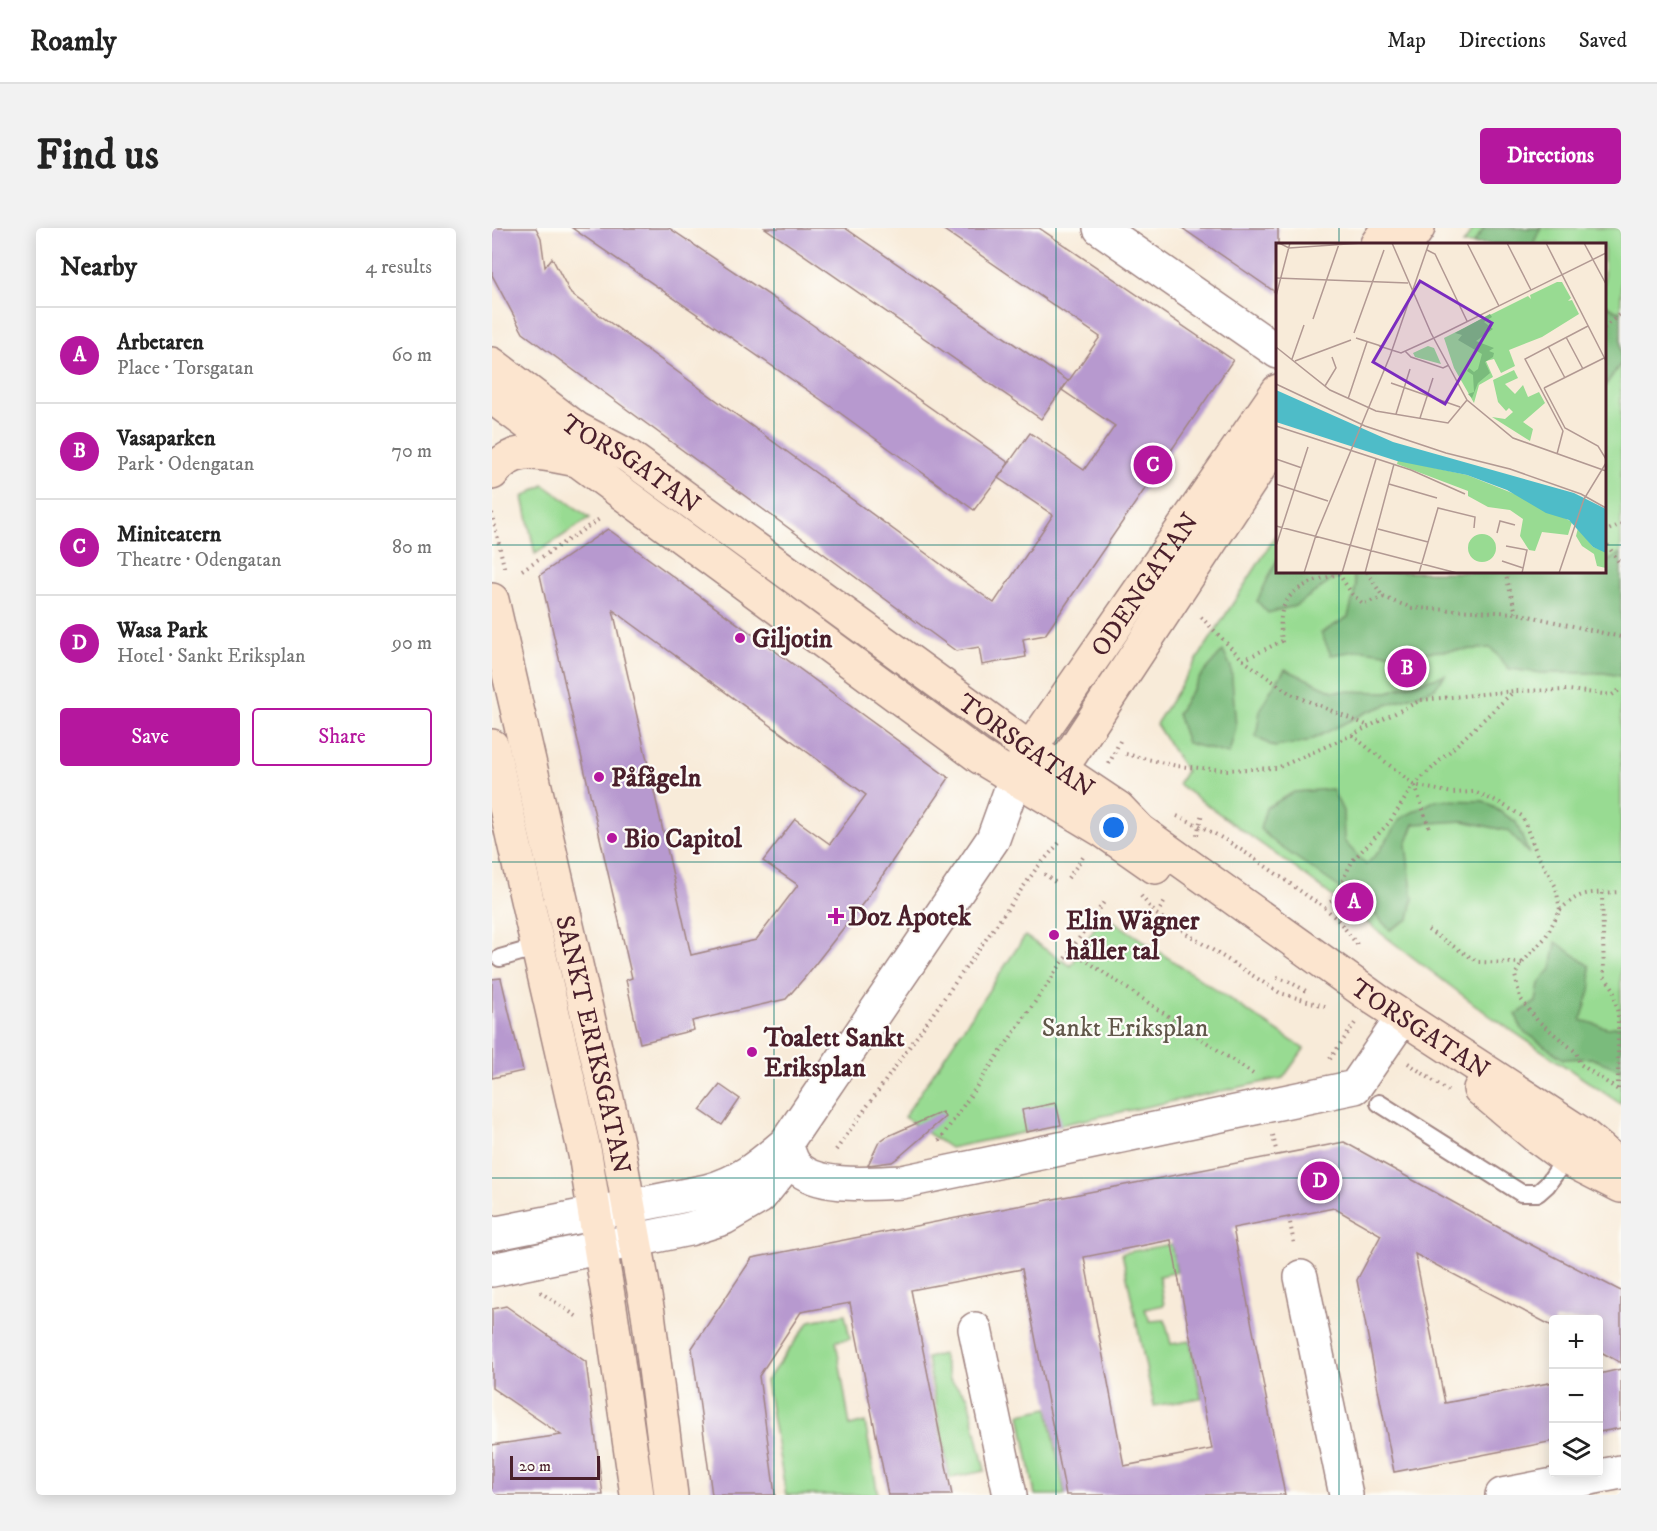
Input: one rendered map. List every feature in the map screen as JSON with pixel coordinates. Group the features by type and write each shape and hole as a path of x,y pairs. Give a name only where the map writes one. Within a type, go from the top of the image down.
{"main road":[{"path":"1378,243 1388,228"},
{"path":"1408,243 1418,228"},
{"path":"492,341 608,431 628,456"},
{"name":"TORSGATAN","path":"492,364 577,429 628,456 1030,749 1039,781"},
{"name":"ODENGATAN","path":"1030,749 1276,394"},
{"name":"TORSGATAN","path":"492,397 980,757 1039,781 1095,792 1118,808 1140,831 1375,999 1398,1024 1574,1146 1621,1186"},
{"name":"ODENGATAN","path":"1039,781 1276,443"},
{"path":"492,473 505,459 519,454 534,452 577,460"},
{"name":"SANKT ERIKSGATAN","path":"492,600 618,1148 648,1313 671,1495"},
{"name":"SANKT ERIKSGATAN","path":"492,746 585,1154 637,1495"},
{"name":"TORSGATAN","path":"1574,1146 1621,1167"}],"street":[{"path":"1100,228 1276,351"},
{"path":"492,1234 724,1186 755,1170 786,1143 993,839 1039,781"},
{"path":"786,1143 790,1158 798,1168 816,1178 831,1182 861,1184 902,1182 1355,1087 1398,1024"},
{"path":"492,1270 689,1229 724,1218 760,1197 781,1171 786,1143"},
{"path":"1301,1277 1346,1495"},
{"path":"975,1329 1010,1495"},
{"path":"1502,1495 1621,1472"}],"lane":[{"path":"500,958 538,947"},
{"path":"1379,1102 1521,1193 1538,1192 1547,1185 1574,1146"}],"path":[{"path":"1606,327 1621,313"},
{"path":"522,570 604,516"},
{"path":"1606,532 1621,524"},
{"path":"1606,542 1621,565"},
{"path":"1367,573 1383,597 1412,608 1516,613 1621,637"},
{"path":"1505,573 1516,613"},
{"path":"1243,660 1282,641 1281,616 1286,600 1297,590 1317,580 1339,574 1352,594 1363,604 1383,597"},
{"path":"1201,617 1243,660 1291,694 1370,726"},
{"path":"1612,695 1621,689"},
{"path":"1126,754 1176,766 1224,770 1277,768 1352,735 1421,700 1514,691 1569,690 1621,698"},
{"path":"1331,902 1353,860 1389,823 1414,785 1514,691"},
{"path":"1352,735 1414,785 1452,793 1474,792 1522,816 1537,854 1556,887 1560,910"},
{"path":"1414,785 1428,827"},
{"path":"816,1178 1036,869 1067,835"},
{"path":"1068,878 1087,852"},
{"path":"1044,874 1055,882"},
{"path":"1620,1091 1580,1064 1576,1052 1537,1020 1520,998 1515,975 1522,963 1545,938 1560,910 1572,898 1588,892 1621,892"},
{"path":"1602,893 1604,976 1613,988 1619,1021 1620,1091"},
{"path":"1160,909 1166,900"},
{"path":"934,1149 1104,902"},
{"path":"1146,930 1153,920"},
{"path":"1428,930 1478,962 1522,963"},
{"path":"1078,955 1265,1082"},
{"path":"1272,1131 1276,1150"},
{"path":"1289,1217 1294,1244"},
{"path":"536,1289 584,1321"}],"green space":[{"path":"1474,228 1621,228 1621,1104 1490,1016 1299,871 1178,784 1186,771 1156,724 1276,536 1276,573 1606,573 1606,243 1464,243"},
{"path":"1484,228 1541,228 1534,243 1474,243"},
{"path":"1606,305 1621,313 1621,363 1606,385"},
{"path":"544,485 590,518 535,554 523,497"},
{"path":"1621,553 1621,676 1604,673 1541,673 1509,669 1491,648 1393,654 1363,650 1331,655 1321,633 1348,617 1356,586 1352,573 1606,573 1606,562"},
{"path":"1276,562 1276,573 1343,573 1295,606 1268,613 1257,601"},
{"path":"1223,651 1231,667 1236,727 1229,754 1187,743 1177,714 1200,677"},
{"path":"1285,669 1333,691 1388,692 1445,675 1435,688 1367,712 1307,742 1274,747 1256,737 1260,711"},
{"path":"1332,789 1343,811 1344,841 1366,865 1380,850 1401,818 1436,800 1484,801 1516,822 1529,854 1508,831 1463,821 1414,824 1406,845 1413,899 1409,919 1390,930 1369,908 1278,845 1260,829 1266,808 1294,792"},
{"name":"Sankt Eriksplan","path":"1103,914 1304,1049 1283,1078 950,1148 904,1117 1025,936 1071,966"},
{"path":"1556,942 1590,966 1591,987 1581,1020 1608,1028 1621,1026 1621,1070 1591,1058 1563,1059 1521,1029 1516,1014 1536,1002 1539,983 1551,969"},
{"path":"1171,1244 1177,1272 1159,1276 1164,1305 1145,1309 1150,1321 1165,1320 1171,1344 1190,1341 1201,1398 1154,1406 1122,1253"},
{"path":"845,1314 850,1339 836,1341 850,1426 865,1422 878,1495 786,1495 766,1381 810,1321"},
{"path":"942,1354 950,1380 968,1397 985,1471 950,1478 927,1358"},
{"path":"1048,1408 1065,1495 1035,1495 1020,1414"}],"building":[{"path":"492,228 536,228 541,238 545,267 552,258 571,294 994,603 1053,515 998,478 1030,433 1084,470 1115,426 1062,390 1100,337 941,228 1039,228 1233,360 1045,635 1023,639 1026,657 982,665 979,647 956,651 523,333 492,275"},
{"path":"572,228 669,228 800,316 1009,463 974,510 836,410"},
{"path":"765,228 845,228 1068,381 1041,419"},
{"path":"1182,228 1278,228 1276,293"},
{"path":"608,529 949,778 867,898 786,999 692,1021 694,1030 640,1043 626,980 632,978 540,575","holes":["613,610 866,795 830,844 795,819 763,861 798,885 756,940 691,955"]},
{"path":"501,978 523,1071 492,1078 492,979"},
{"path":"720,1085 740,1099 722,1125 700,1110"},
{"path":"1056,1103 1061,1125 1026,1132 1022,1110"},
{"path":"942,1112 945,1117 899,1157 892,1162 868,1165 879,1142"},
{"path":"1344,1142 1518,1238 1621,1291 1621,1363 1603,1353 1603,1315 1549,1315 1549,1324 1415,1254 1445,1403 1549,1383 1549,1442 1394,1472 1357,1280 1381,1235 1334,1208 1233,1228 1285,1495 1066,1495 1022,1269 911,1290 952,1495 888,1495 850,1303 801,1312 759,1376 775,1495 712,1495 692,1348 752,1258","holes":["1171,1240 1212,1449 1124,1466 1084,1257"]},
{"path":"506,1306 586,1362 603,1495 492,1495 492,1445 561,1435 492,1388 492,1309"},
{"path":"1621,1369 1621,1428 1603,1431 1603,1423 1603,1373"}],"place":[{"name":"Miniteatern","path":"1153,465"},
{"name":"Giljotin","path":"740,638"},
{"name":"Vasaparken","path":"1407,668"},
{"name":"Påfågeln","path":"599,777"},
{"name":"Bio Capitol","path":"612,838"},
{"name":"Arbetaren","path":"1354,902"},
{"name":"Doz Apotek","path":"836,916"},
{"name":"Elin Wägner håller tal","path":"1054,935"},
{"name":"Toalett Sankt Eriksplan","path":"752,1052"},
{"name":"Wasa Park","path":"1320,1181"}]}
